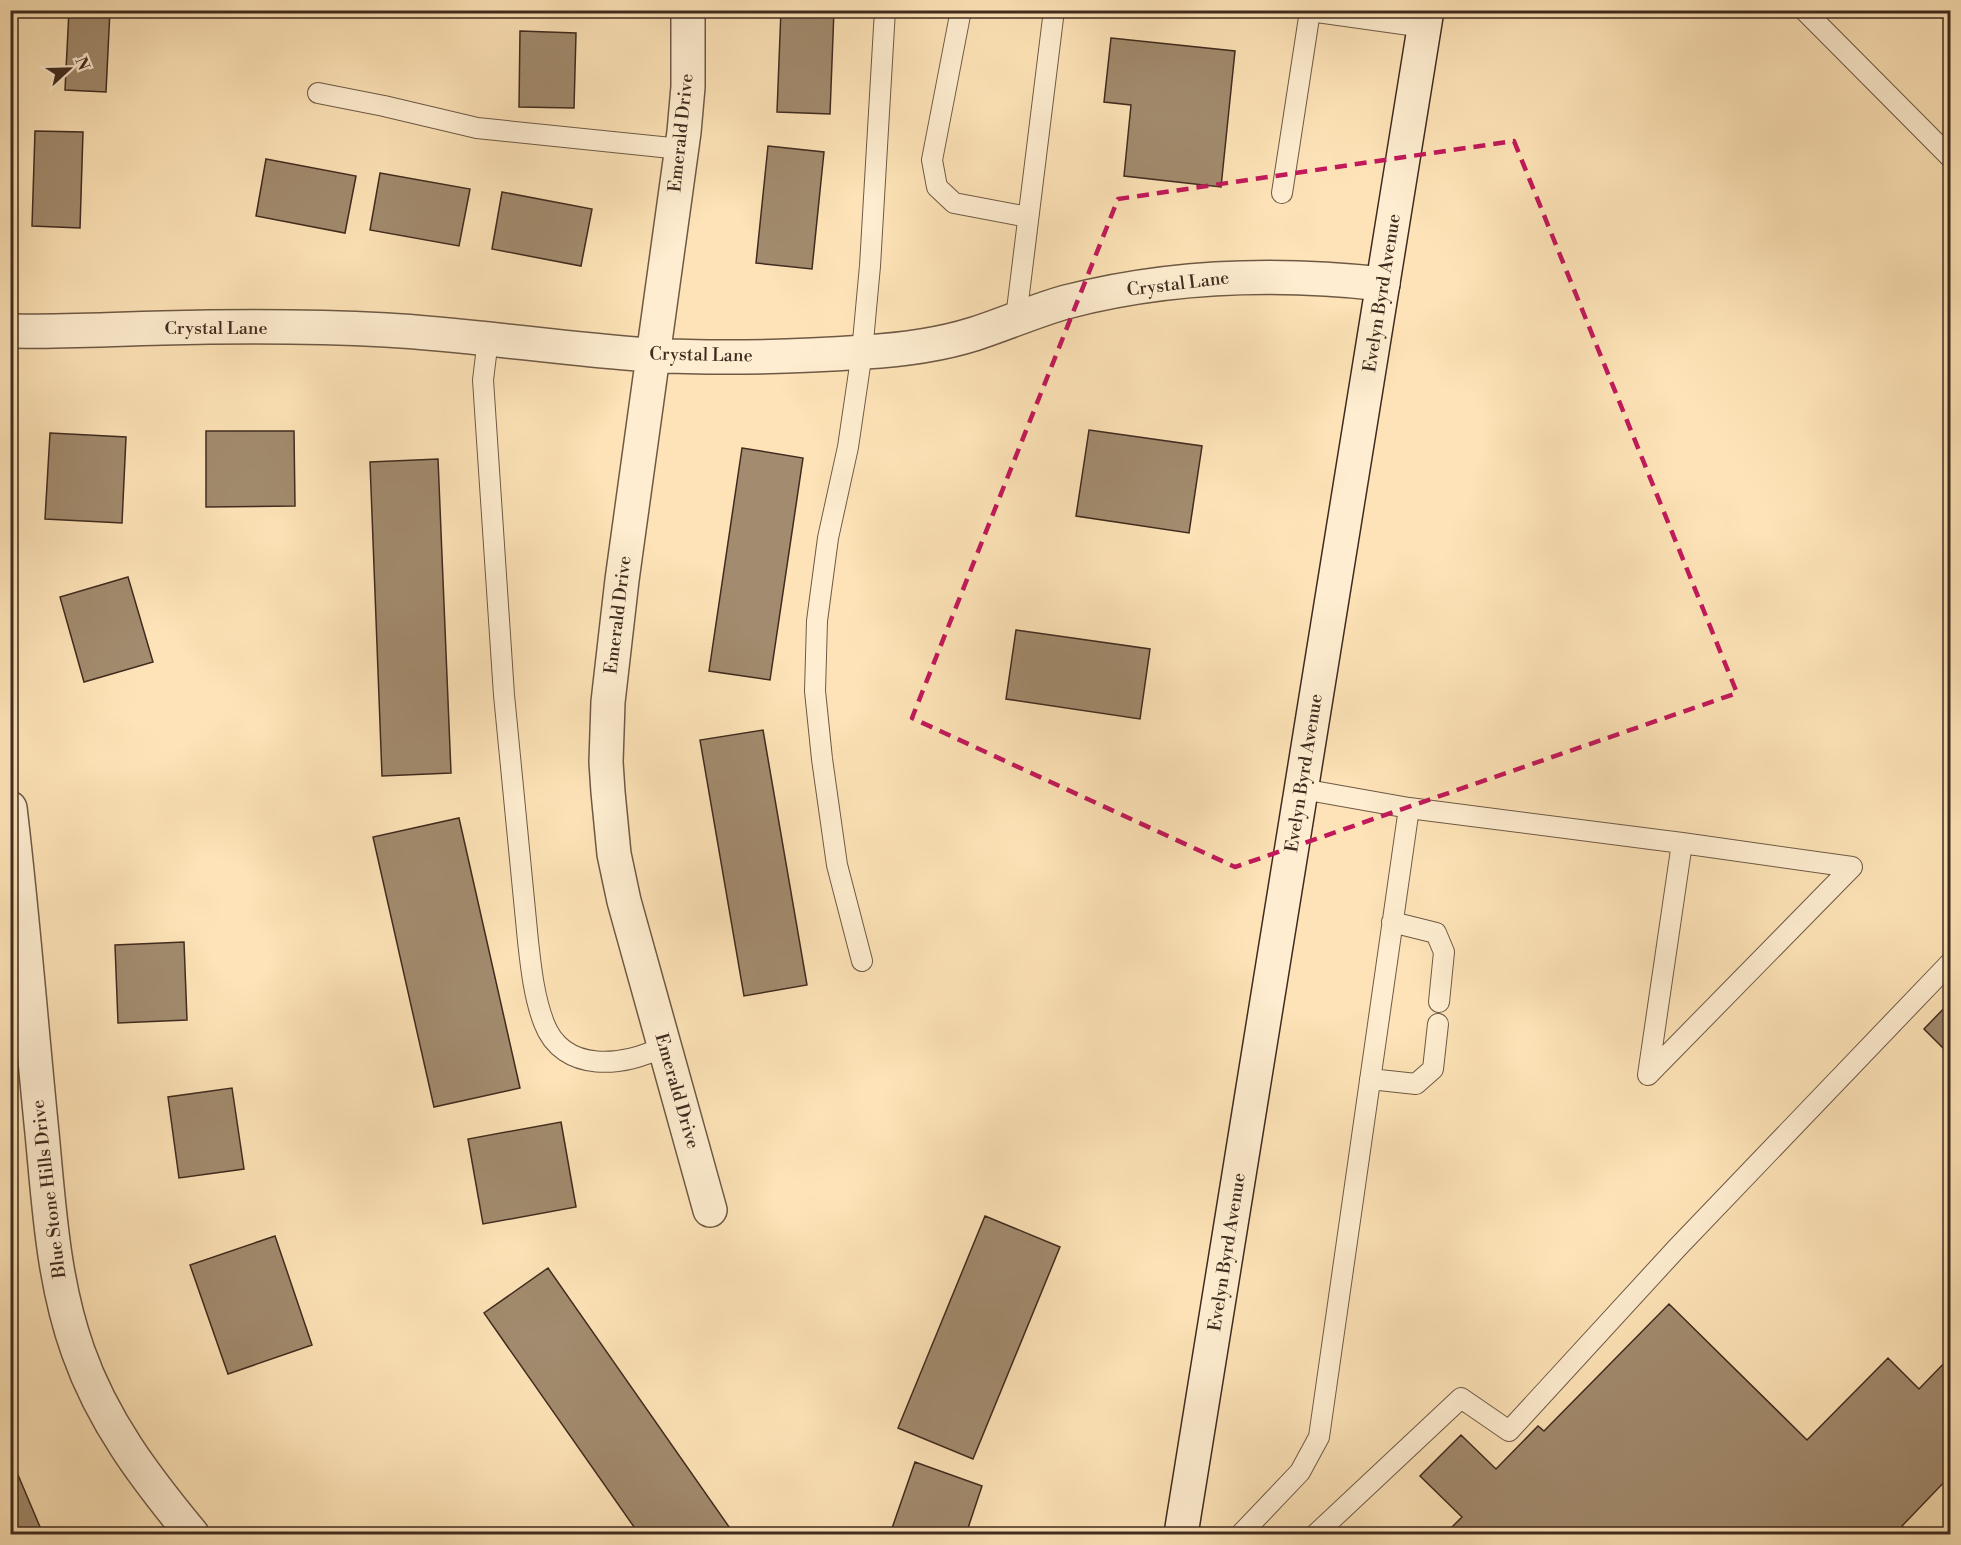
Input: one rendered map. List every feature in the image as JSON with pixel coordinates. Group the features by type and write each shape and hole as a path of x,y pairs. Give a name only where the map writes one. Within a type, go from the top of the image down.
{"street":[{"name":"Emerald Drive","path":"688,10 688,87 610,672 606,762 615,854 624,901 710,1210"},
{"name":"Evelyn Byrd Avenue","path":"1181,1534 1426,19"},
{"name":"Crystal Lane","path":"10,331 262,327 381,330 456,334 652,355 734,357 862,352 914,347 958,338 1068,302 1137,288 1212,278 1288,276 1383,284"},
{"name":"Blue Stone Hills Drive","path":"10,808 51,1230 70,1327 88,1376 117,1435 139,1468 192,1534"}],"lane":[{"path":"862,961 837,865 815,691 817,621 828,538 848,447 862,352 870,266 885,10"},
{"path":"961,10 932,160 937,187 954,204 1028,217"},
{"path":"1016,318 1054,10"},
{"path":"1804,10 1949,153"},
{"path":"1282,194 1310,11 1426,19"},
{"path":"318,93 477,128 681,149"},
{"path":"488,339 483,380 504,695 532,974 544,1023 564,1049 582,1059 595,1062 619,1062 664,1046"},
{"path":"1302,789 1408,807 1682,843 1852,867 1648,1075 1682,843"},
{"path":"1241,1534 1300,1472 1320,1437 1408,807"},
{"path":"1392,922 1436,933 1444,952 1439,1002"},
{"path":"1316,1534 1461,1398 1509,1431 1677,1248 1950,963"},
{"path":"1370,1079 1416,1084 1433,1069 1438,1024"}],"highlighted area":[{"path":"1514,141 1737,693 1235,867 912,718 1118,199"}],"building":[{"path":"69,10 110,10 106,92 65,90"},
{"path":"781,10 834,10 830,114 777,112"},
{"path":"520,31 576,33 574,108 519,107"},
{"path":"1111,38 1235,51 1221,187 1124,176 1131,105 1104,102"},
{"path":"35,131 83,132 80,228 32,226"},
{"path":"768,146 824,152 812,269 756,263"},
{"path":"266,159 356,176 345,233 256,216"},
{"path":"380,173 470,189 459,246 370,230"},
{"path":"502,192 592,209 581,266 492,249"},
{"path":"1089,430 1202,446 1189,533 1076,516"},
{"path":"206,431 294,431 295,506 206,507"},
{"path":"50,433 126,437 122,523 45,519"},
{"path":"742,448 803,458 770,680 709,671"},
{"path":"438,459 451,773 382,776 370,462"},
{"path":"128,577 153,662 84,682 60,597"},
{"path":"1016,630 1150,649 1140,719 1006,699"},
{"path":"763,730 807,985 744,996 700,740"},
{"path":"459,818 520,1088 434,1107 373,837"},
{"path":"184,942 187,1020 118,1023 115,945"},
{"path":"1950,1002 1950,1055 1924,1029"},
{"path":"232,1088 244,1169 179,1178 168,1097"},
{"path":"561,1122 576,1207 483,1224 468,1139"},
{"path":"985,1216 1060,1247 973,1459 898,1428"},
{"path":"275,1236 312,1345 228,1374 190,1265"},
{"path":"548,1268 734,1534 639,1534 484,1313"},
{"path":"1669,1304 1807,1440 1888,1358 1919,1389 1950,1357 1950,1476 1902,1526 1910,1534 1445,1534 1462,1517 1420,1476 1461,1435 1496,1469 1538,1426 1544,1431"},
{"path":"10,1456 43,1534 10,1534"},
{"path":"915,1462 982,1486 966,1534 890,1534"}]}
